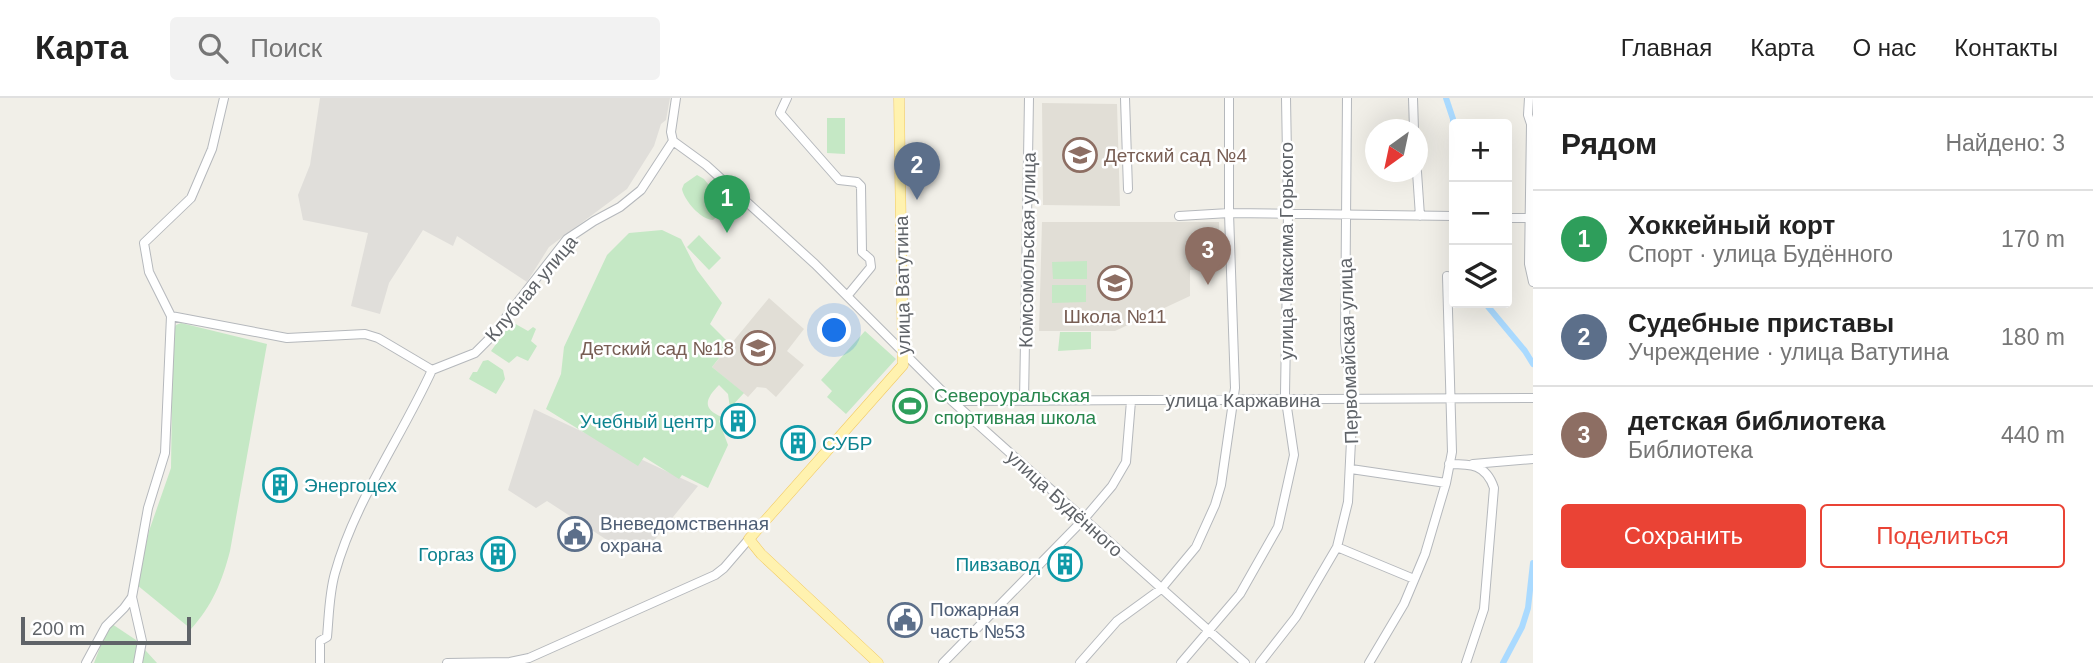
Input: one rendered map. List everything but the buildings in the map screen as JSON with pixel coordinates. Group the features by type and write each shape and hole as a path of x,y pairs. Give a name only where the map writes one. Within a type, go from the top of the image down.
{"main road":[{"name":"улица Ватутина","path":"749,539 903,365 899,98"},
{"path":"749,539 761,554 878,663"}],"street":[{"path":"138,663 142,641 132,597 148,508 165,453 171,316 149,272 144,243 191,198 212,149 223,98"},
{"path":"673,141 671,132 676,98"},
{"path":"787,98 780,113 839,180 857,182 860,186 862,252 870,259 871,267 848,295"},
{"name":"Комсомольская улица","path":"1024,401 1029,98"},
{"path":"1125,98 1128,189"},
{"path":"1080,663 1117,621 1161,589 1196,547 1215,505 1225,464 1234,400 1229,98"},
{"name":"улица Максима Горького","path":"1181,663 1240,594 1278,527 1294,455 1285,388 1288,213 1286,98"},
{"name":"Первомайская улица","path":"1260,663 1296,617 1337,547 1348,502 1353,400 1345,343 1347,98"},
{"path":"1413,98 1414,119"},
{"path":"1529,98 1529,264 1533,282"},
{"name":"улица Будённого","path":"673,141 706,165 848,295 952,401 1245,663"},
{"name":"Клубная улица","path":"432,370 475,353 489,339 567,239 620,207 640,190 673,141"},
{"path":"1418,182 1422,216"},
{"path":"1179,216 1229,213 1449,216"},
{"path":"1512,218 1529,218"},
{"path":"1369,663 1404,604 1424,554 1450,464 1452,452 1447,276"},
{"path":"171,316 287,338 365,334 378,338 432,370 408,420 384,459 335,573 327,637 320,641 320,663"},
{"name":"улица Каржавина","path":"952,401 1533,398"},
{"path":"943,663 1084,519 1112,486 1126,461 1131,401"},
{"path":"1450,464 1533,459"},
{"path":"1466,663 1484,609 1493,488 1490,477 1473,464"},
{"path":"1351,469 1446,483"},
{"path":"447,663 510,662 529,658 715,575 749,539"},
{"path":"1337,547 1414,579"},
{"path":"86,663 107,626 132,597"}],"shaded area":[{"path":"320,98 670,98 666,120 661,124 654,146 627,189 549,247 527,282 457,236 453,246 423,230 389,283 380,314 351,306 368,233 303,220 298,195 310,165"},
{"name":"Детский сад №4","path":"1042,103 1117,104 1120,206 1043,205"},
{"name":"Школа №11","path":"1042,222 1219,222 1220,269 1190,270 1190,296 1115,331 1039,331"},
{"name":"Детский сад №18","path":"769,298 804,329 787,351 804,365 776,397 766,388 757,387 748,397 712,367"},
{"path":"534,409 698,486 644,553 607,540 547,501 536,508 508,490"}],"green space":[{"path":"827,118 845,118 845,154 827,153"},
{"path":"697,175 704,179 725,205 724,210 713,220 698,213 683,193 684,184"},
{"path":"662,230 681,239 697,270 722,303 710,324 730,344 712,367 744,393 730,408 728,394 719,385 709,399 708,407 722,417 719,421 728,445 708,488 682,475 679,479 644,457 638,466 546,409 561,374 564,347 607,255 629,233"},
{"path":"699,235 721,258 709,270 687,247"},
{"path":"1087,261 1087,279 1053,279 1052,262"},
{"path":"1052,285 1086,285 1086,302 1052,303"},
{"path":"512,322 528,331 533,327 536,329 531,341 537,346 528,361 517,356 509,363 491,351"},
{"path":"181,323 267,344 230,551 215,593 191,629 137,585 149,531 171,468 173,331 176,325"},
{"path":"865,331 896,359 846,414 827,397 832,391 821,380"},
{"path":"1060,332 1091,332 1091,349 1058,351"},
{"path":"488,360 503,370 505,379 496,394 469,379 483,361"},
{"path":"112,624 136,640 157,663 94,663"}],"waterway":[{"path":"1446,98 1453,119 1454,182"},
{"path":"1489,308 1533,364"},
{"path":"1503,663 1522,627 1528,608 1533,563"}],"place":[{"name":"Детский сад №4","path":"1080,155"},
{"name":"Судебные приставы","path":"917,200"},
{"name":"Хоккейный корт","path":"727,233"},
{"name":"Школа №11","path":"1115,283"},
{"name":"детская библиотека","path":"1208,285"},
{"name":"Детский сад №18","path":"758,348"},
{"name":"Североуральская спортивная школа","path":"910,406"},
{"name":"Учебный центр","path":"738,421"},
{"name":"СУБР","path":"798,443"},
{"name":"Энергоцех","path":"280,485"},
{"name":"Вневедомственная охрана","path":"575,534"},
{"name":"Горгаз","path":"498,554"},
{"name":"Пивзавод","path":"1065,564"},
{"name":"Пожарная часть №53","path":"905,620"}]}
